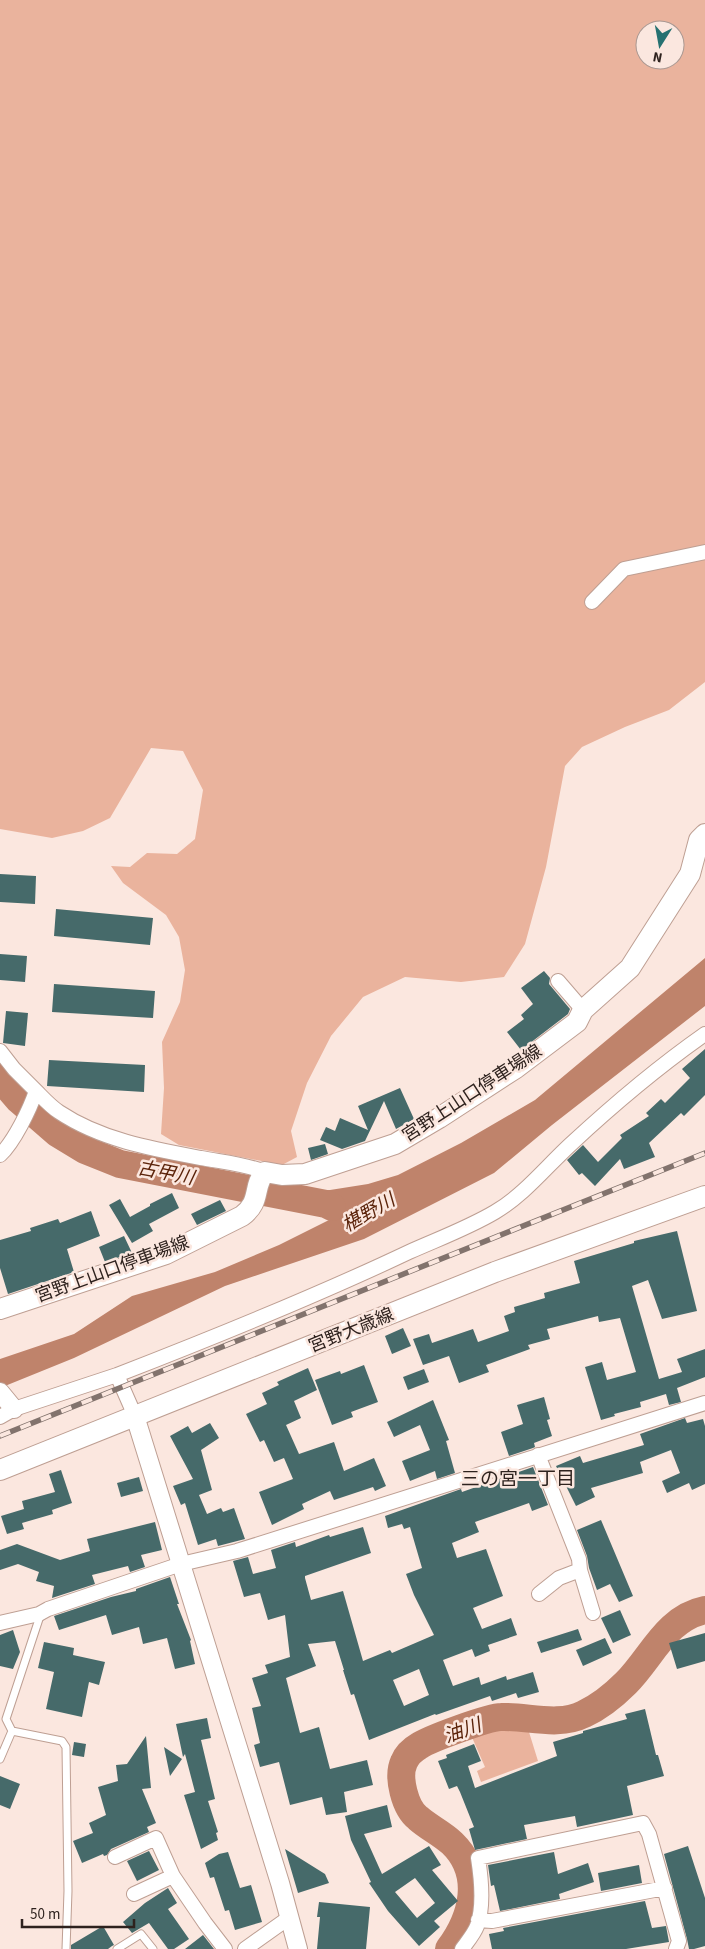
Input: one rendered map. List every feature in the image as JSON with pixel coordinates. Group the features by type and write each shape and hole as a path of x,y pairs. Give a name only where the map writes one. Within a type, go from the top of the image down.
{"main road":[{"name":"宮野上山口停車場線","path":"0,1309 166,1254 242,1216 250,1210 255,1202 263,1175 305,1174 395,1144 516,1068 577,1022 583,1010 630,968 690,874 699,840 705,834"},
{"name":"宮野大歳線","path":"0,1470 495,1272 705,1196"}],"street":[{"path":"592,602 624,569 705,552"},
{"path":"558,981 583,1010"},
{"path":"6,1405 117,1375 265,1316 372,1270 495,1212 533,1183 570,1145 676,1054 705,1034"},
{"path":"0,1051 35,1094 74,1122 106,1136 156,1150 229,1163 263,1175"},
{"path":"0,1155 6,1150 35,1094"},
{"path":"117,1375 135,1416 290,1917 298,1949"},
{"path":"0,1623 41,1612 181,1564 237,1551 705,1403"},
{"path":"538,1455 579,1559 580,1570 593,1613"},
{"path":"539,1594 559,1578 580,1570"},
{"path":"462,1949 477,1925 478,1920 480,1884 478,1858 643,1823 649,1834 680,1941 676,1949"},
{"path":"116,1857 156,1838 173,1876 204,1923 225,1949"},
{"path":"134,1894 173,1876"},
{"path":"478,1920 492,1921 664,1888"},
{"path":"245,1949 290,1917"}],"lane":[{"path":"0,1759 12,1731 6,1719 41,1612"},
{"path":"12,1731 62,1741 66,1747 68,1891 66,1949"},
{"path":"117,1949 141,1934 153,1949"}],"shaded area":[{"path":"0,0 705,0 705,682 669,710 625,727 582,747 565,766 546,867 525,944 504,977 461,982 405,977 363,997 331,1036 307,1083 291,1131 297,1157 282,1165 179,1145 161,1134 164,1088 162,1042 180,1002 185,970 179,937 166,915 123,883 111,866 130,867 147,853 177,854 195,839 203,790 183,751 151,748 110,818 83,831 52,838 0,829"},
{"path":"497,1728 529,1732 538,1761 481,1782 477,1771 485,1767 471,1735"}],"water":[{"name":"椹野川","path":"705,958 705,1006 552,1125 494,1173 364,1239 225,1286 74,1358 0,1388 0,1359 74,1334 132,1296 215,1272 279,1245 329,1220 326,1208 298,1202 286,1189 307,1191 330,1190 368,1184 398,1175 461,1143 535,1100"}],"building":[{"path":"0,874 36,876 35,904 0,902"},
{"path":"56,909 153,918 150,945 54,936"},
{"path":"0,954 27,956 25,982 0,980"},
{"path":"544,971 550,978 549,984 570,1009 568,1014 521,1050 507,1032 524,1019 521,1015 533,1004 521,988"},
{"path":"54,984 155,991 153,1018 52,1012"},
{"path":"6,1011 28,1013 25,1046 3,1043"},
{"path":"705,1049 705,1095 684,1116 681,1113 649,1143 655,1157 624,1169 620,1159 595,1186 582,1173 579,1175 567,1160 583,1145 598,1162 622,1138 620,1135 649,1116 646,1113 661,1099 665,1103 690,1078 682,1069"},
{"path":"49,1060 145,1065 144,1092 47,1086"},
{"path":"400,1088 414,1119 396,1129 384,1101 365,1141 342,1149 320,1140 326,1127 335,1131 340,1118 368,1130 358,1106"},
{"path":"325,1144 328,1154 311,1160 308,1148"},
{"path":"172,1193 179,1208 149,1224 153,1231 132,1243 109,1205 120,1199 130,1217"},
{"path":"220,1200 226,1211 197,1225 191,1214"},
{"path":"91,1211 100,1236 67,1249 74,1272 8,1294 0,1268 0,1240 31,1231 30,1228 58,1219 60,1223"},
{"path":"677,1231 697,1311 662,1319 648,1280 632,1286 659,1379 682,1372 677,1359 705,1349 705,1377 677,1388 681,1402 669,1405 666,1394 640,1402 641,1407 614,1414 615,1416 601,1420 585,1367 602,1362 607,1380 636,1372 620,1318 599,1322 598,1316 547,1329 550,1339 528,1345 530,1349 486,1365 489,1372 459,1383 449,1356 423,1365 413,1339 429,1334 432,1343 473,1329 478,1342 509,1331 504,1316 515,1312 514,1307 545,1298 544,1293 580,1283 574,1261 634,1243 634,1241"},
{"path":"124,1236 132,1253 105,1262 99,1247"},
{"path":"403,1328 411,1346 392,1354 385,1336"},
{"path":"364,1365 378,1402 351,1412 353,1417 332,1425 315,1380 340,1371 341,1374"},
{"path":"308,1368 317,1390 294,1401 301,1418 286,1425 299,1454 334,1442 344,1471 374,1458 386,1486 375,1491 373,1487 334,1500 330,1491 302,1504 304,1509 272,1525 259,1492 293,1479 284,1458 274,1462 264,1440 260,1442 246,1414 267,1404 262,1393 279,1385 277,1382"},
{"path":"424,1369 429,1382 408,1390 403,1377"},
{"path":"544,1397 550,1419 547,1420 552,1436 534,1443 535,1447 533,1448 509,1456 501,1432 523,1424 517,1405"},
{"path":"433,1400 449,1440 446,1441 455,1473 437,1479 435,1471 410,1481 402,1461 430,1450 420,1425 394,1437 387,1422"},
{"path":"685,1418 687,1423 703,1419 705,1426 705,1484 692,1490 689,1483 667,1493 662,1481 680,1473 671,1450 640,1462 643,1473 591,1488 595,1497 576,1506 556,1466 580,1456 583,1463 644,1445 640,1434"},
{"path":"210,1423 219,1438 201,1450 212,1490 199,1495 207,1514 221,1508 223,1512 234,1508 245,1539 218,1546 216,1539 198,1545 185,1503 181,1505 173,1486 193,1479 170,1436 188,1426 192,1433"},
{"path":"533,1467 548,1505 532,1511 529,1503 475,1522 479,1532 452,1543 457,1558 486,1549 503,1596 473,1608 482,1629 511,1618 517,1635 488,1645 490,1651 475,1657 472,1649 443,1660 453,1686 479,1677 481,1685 506,1676 507,1680 533,1672 539,1692 518,1698 516,1693 492,1701 490,1696 435,1714 369,1740 354,1694 351,1695 335,1641 308,1644 316,1666 286,1678 300,1733 319,1727 330,1769 367,1760 373,1785 344,1792 347,1812 326,1815 322,1797 290,1805 279,1762 260,1767 254,1745 260,1743 252,1708 261,1706 252,1678 268,1673 265,1665 290,1657 285,1615 268,1620 260,1593 244,1597 233,1561 248,1557 253,1574 276,1568 271,1550 295,1542 296,1547 329,1535 330,1537 363,1527 371,1553 305,1576 305,1578 311,1600 343,1591 363,1661 390,1650 392,1653 434,1635 406,1574 422,1568 410,1527 404,1529 402,1524 388,1528 385,1516 461,1489 462,1492","holes":["419,1669 429,1695 404,1706 393,1680"]},
{"path":"61,1470 72,1503 52,1510 53,1514 22,1523 24,1529 7,1534 1,1516 24,1509 22,1501 55,1492 49,1474"},
{"path":"139,1477 143,1491 121,1497 117,1483"},
{"path":"601,1520 633,1596 619,1602 610,1584 597,1590 577,1530"},
{"path":"155,1522 162,1550 141,1555 145,1567 130,1572 128,1566 92,1575 95,1584 52,1598 54,1586 36,1581 39,1572 18,1564 0,1570 0,1550 17,1544 60,1560 90,1551 87,1539"},
{"path":"170,1577 179,1604 177,1604 191,1640 195,1664 175,1669 167,1638 143,1644 139,1627 112,1635 106,1615 59,1630 54,1616 111,1597 136,1591 136,1589"},
{"path":"620,1610 631,1635 613,1643 601,1618"},
{"path":"578,1629 582,1640 541,1653 537,1642"},
{"path":"13,1630 20,1652 13,1669 0,1666 0,1635"},
{"path":"705,1633 705,1661 677,1669 669,1643"},
{"path":"605,1638 612,1653 583,1666 576,1650"},
{"path":"44,1642 74,1648 73,1655 105,1662 99,1685 89,1682 82,1717 46,1709 54,1672 38,1668"},
{"path":"645,1709 656,1755 658,1755 664,1776 627,1786 633,1815 577,1827 575,1816 524,1825 527,1839 475,1850 469,1829 474,1827 460,1792 457,1786 449,1789 438,1761 447,1758 446,1755 474,1744 481,1761 468,1766 475,1788 557,1756 553,1742 583,1733 583,1731 627,1719 625,1714"},
{"path":"207,1718 211,1738 201,1740 215,1799 208,1801 218,1832 216,1833 218,1840 201,1849 184,1795 195,1792 185,1754 183,1757 176,1724"},
{"path":"146,1736 151,1788 142,1789 156,1823 147,1827 149,1832 111,1849 107,1855 104,1856 103,1854 82,1863 73,1841 93,1833 89,1823 106,1815 98,1787 118,1781 116,1765 127,1764"},
{"path":"74,1742 86,1744 84,1757 72,1755"},
{"path":"164,1747 182,1759 170,1776"},
{"path":"0,1776 20,1784 10,1809 0,1805"},
{"path":"387,1805 392,1827 364,1834 382,1874 429,1846 441,1865 432,1870 458,1901 434,1921 440,1927 419,1946 388,1911 369,1883 371,1882 351,1840 345,1816","holes":["415,1878 435,1903 417,1918 395,1892"]},
{"path":"688,1846 705,1898 705,1946 694,1949 689,1949 664,1854"},
{"path":"285,1849 325,1874 329,1883 298,1893"},
{"path":"149,1851 159,1870 137,1881 127,1861"},
{"path":"228,1852 240,1888 251,1885 262,1922 235,1930 229,1910 225,1911 214,1877 210,1878 205,1863 219,1854"},
{"path":"554,1852 558,1874 588,1863 594,1882 559,1894 560,1899 500,1911 494,1885 491,1886 488,1865"},
{"path":"639,1865 642,1883 601,1891 598,1873"},
{"path":"168,1888 177,1903 168,1909 189,1939 174,1949 168,1949 149,1923 132,1933 123,1922 145,1903"},
{"path":"645,1901 652,1928 666,1926 669,1942 626,1949 492,1949 489,1934 504,1931 503,1928"},
{"path":"319,1902 370,1907 366,1949 317,1949 320,1917 317,1917"},
{"path":"103,1926 114,1945 108,1949 71,1949 71,1945"},
{"path":"203,1935 214,1949 185,1949"}],"waterway":[{"name":"古甲川","path":"0,1078 19,1100 57,1133 85,1150 120,1164 326,1204 332,1207"},
{"name":"油川","path":"449,1949 457,1937 469,1910 472,1896 471,1882 468,1868 462,1855 452,1843 418,1818 409,1807 401,1776 402,1768 408,1755 416,1748 434,1739 472,1724 494,1718 564,1720 584,1714 606,1700 626,1683 661,1640 680,1621 691,1614 705,1610"}],"railway":[{"path":"0,1436 705,1153"}],"district":[{"name":"三の宮一丁目","path":"518,1478"}]}
